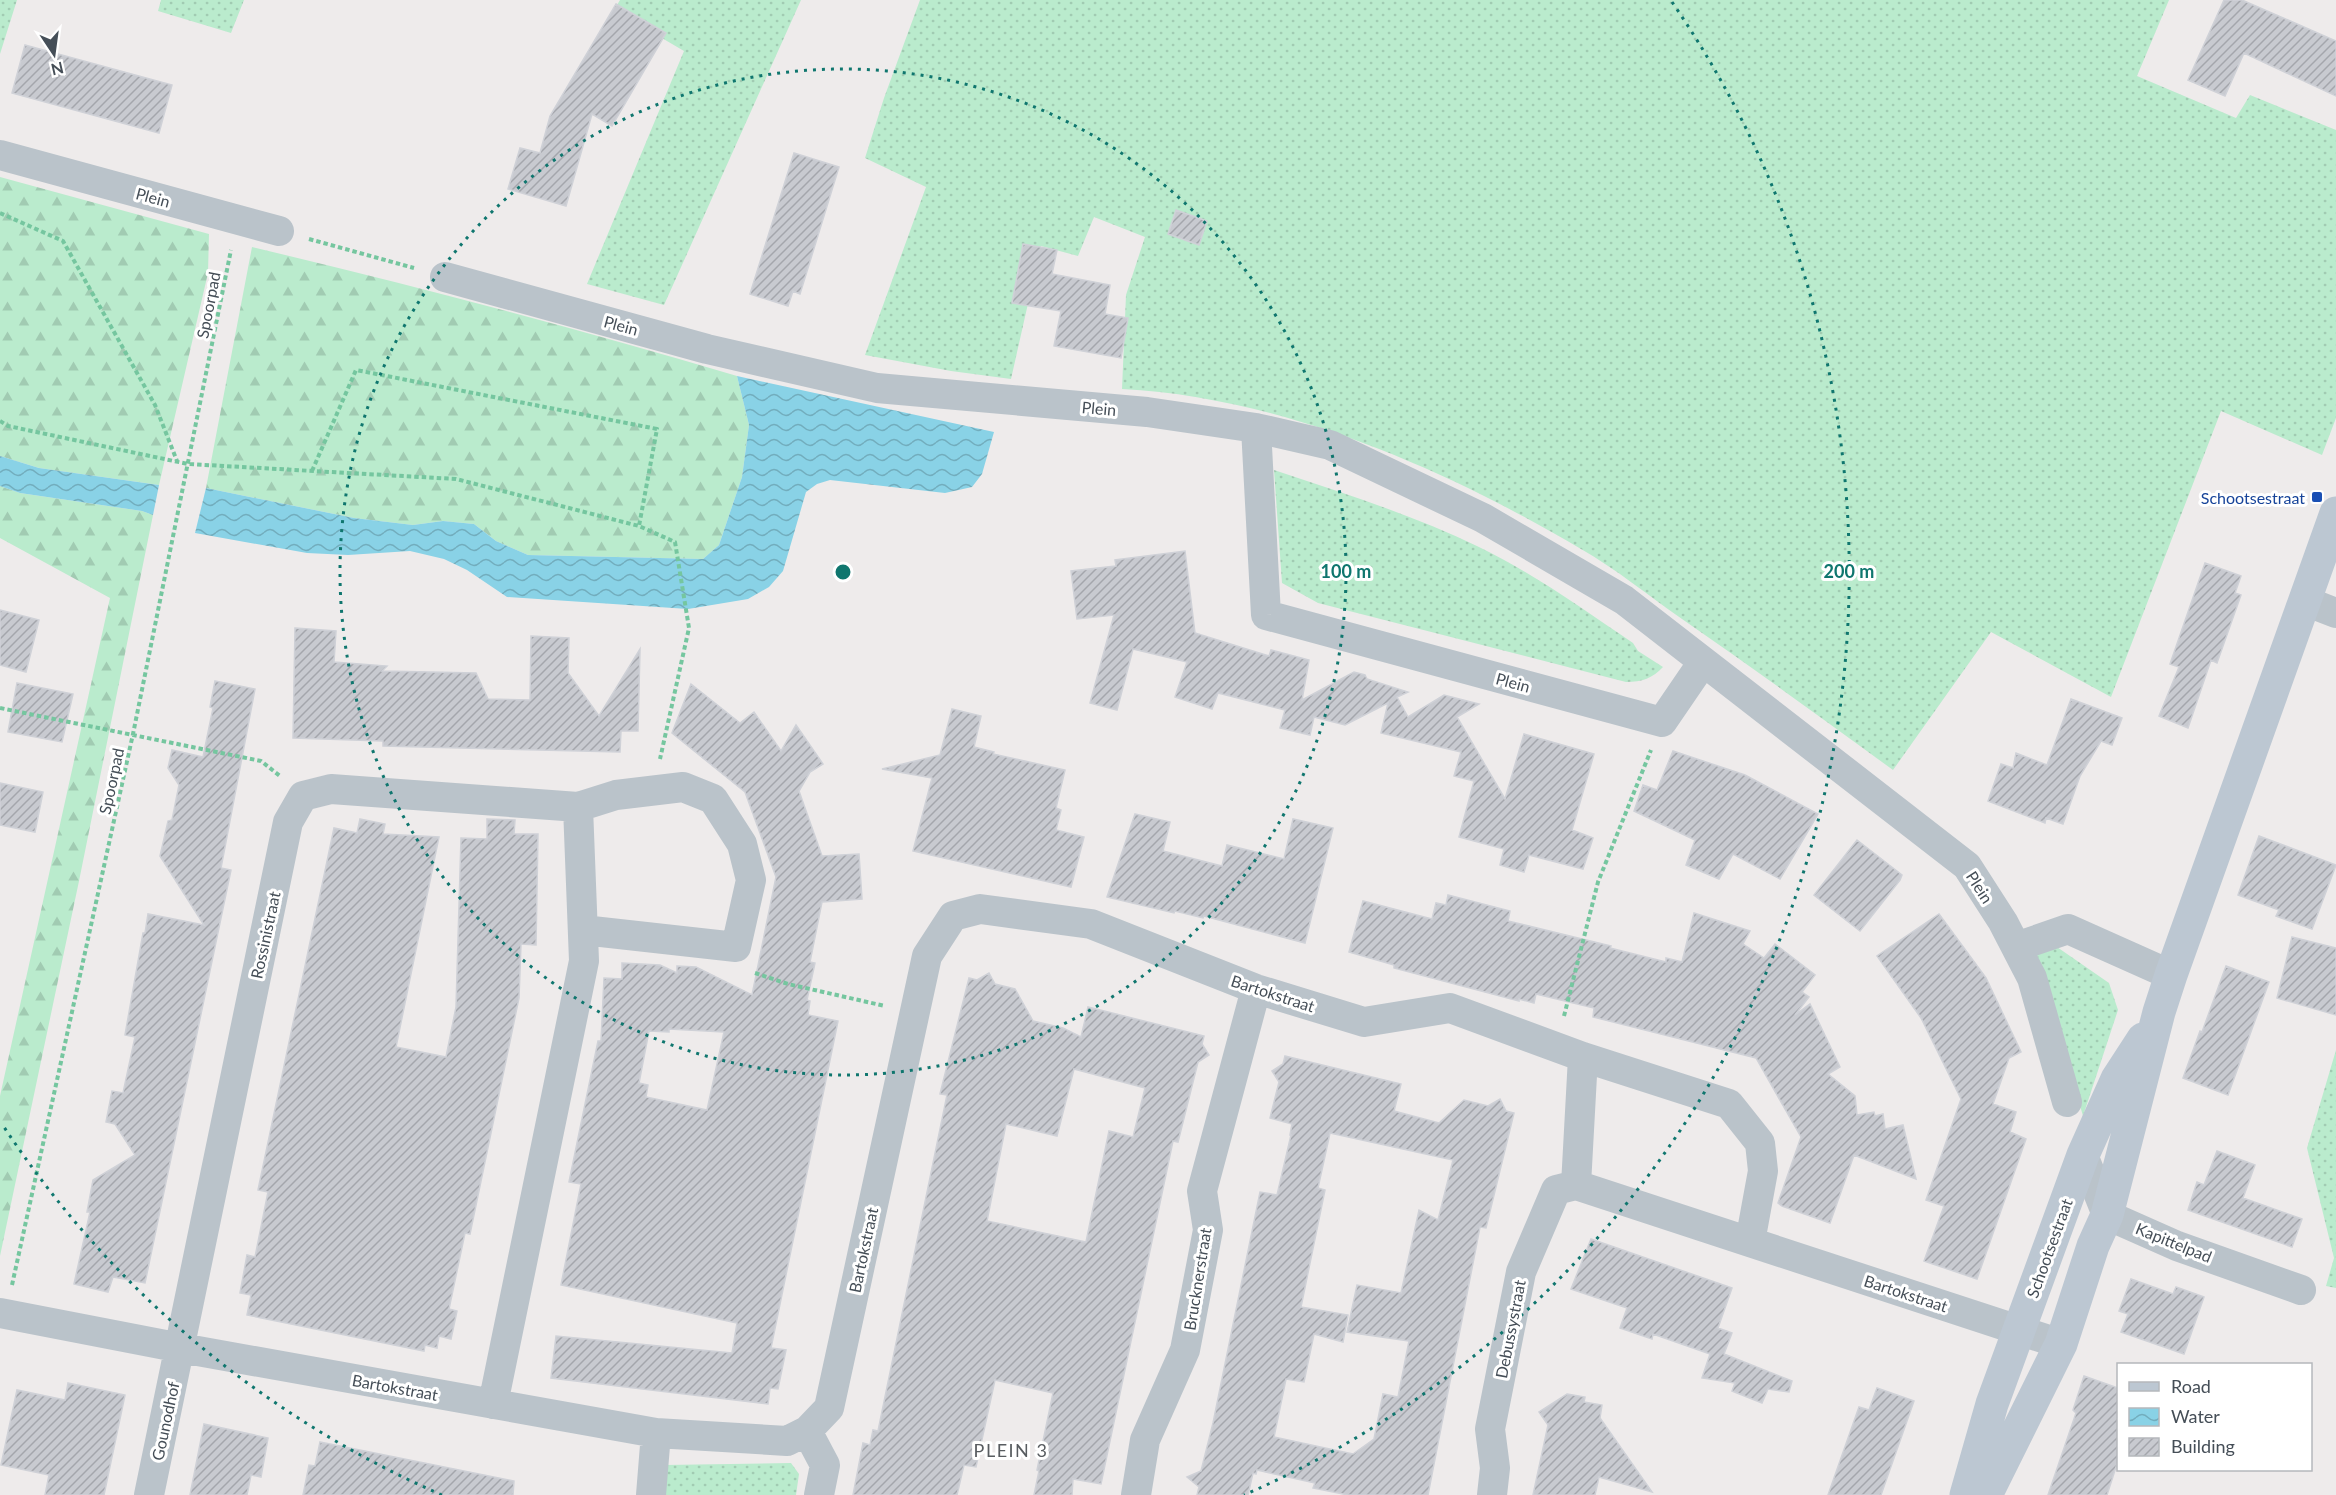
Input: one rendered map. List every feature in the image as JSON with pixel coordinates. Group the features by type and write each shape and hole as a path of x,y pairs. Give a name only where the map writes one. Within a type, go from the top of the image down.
{"main road":[{"name":"Schootsestraat","path":"1986,1495 2061,1344 2093,1246 2107,1215 2159,1012 2171,975 2336,513"},
{"name":"Schootsestraat","path":"1966,1495 1992,1404 2083,1155 2117,1079 2159,1012"}],"street":[{"name":"Plein","path":"0,155 279,231"},
{"name":"Plein","path":"445,277 707,349 877,388 1147,412 1256,428 1330,445 1483,518 1624,600 1967,866 2032,978 2067,1102"},
{"name":"Plein","path":"1256,428 1266,615 1662,722"},
{"path":"2305,601 2336,613"},
{"path":"1662,722 1703,662"},
{"path":"303,796 330,789 578,807 616,795 683,787 713,799 742,844 751,880 736,947 583,930"},
{"name":"Rossinistraat","path":"181,1348 288,822 303,796"},
{"path":"493,1404 584,960 578,807"},
{"name":"Bartokstraat","path":"3,1313 181,1348 656,1433 787,1441 807,1431 829,1408 927,956 953,916 980,909 1091,924 1256,989 1364,1022 1450,1008 1569,1052 1729,1104 1760,1143 1762,1171 1750,1242"},
{"path":"2016,947 2068,929 2171,975"},
{"name":"Brucknerstraat","path":"1136,1495 1145,1440 1185,1350 1208,1230 1202,1191 1256,989"},
{"path":"1569,1052 1576,1185"},
{"path":"2083,1155 2107,1215"},
{"name":"Bartokstraat","path":"1576,1185 2061,1344"},
{"name":"Debussystraat","path":"1492,1495 1495,1468 1490,1429 1521,1272 1556,1190 1576,1185"},
{"name":"Kapittelpad","path":"2107,1215 2177,1246 2301,1290"},
{"name":"Gounodhof","path":"149,1495 181,1348"},
{"path":"807,1431 825,1465 819,1495"},
{"path":"651,1495 656,1433"}],"path":[{"path":"0,213 63,241 155,405 178,461"},
{"name":"Spoorpad","path":"3,1313 133,734 239,220"},
{"path":"279,231 445,277"},
{"path":"312,471 356,370 657,429 639,526"},
{"path":"0,420 9,426 188,464 456,479 639,526 675,542 689,628 652,791"},
{"path":"0,708 261,761 303,796"},
{"path":"1569,1052 1598,882 1662,722"},
{"path":"736,947 733,965 788,984 915,1012"}],"green space":[{"path":"0,0 17,0 0,54"},
{"path":"161,0 244,0 231,33 158,11"},
{"path":"620,0 801,0 664,305 587,284 684,51 614,10"},
{"path":"920,0 2169,0 2137,76 2236,118 2250,95 2336,130 2336,418 2322,455 2221,411 2111,697 1991,632 1893,770 1607,565 1529,519 1475,491 1418,465 1302,422 1242,406 1182,395 1122,389 1126,295 1145,237 1094,217 1078,256 1041,246 1011,379 951,371 865,355 926,187 865,158"},
{"path":"0,177 209,234 208,273 159,485 39,468 0,456"},
{"path":"252,247 496,308 737,376 749,425 742,477 719,545 703,559 528,555 496,541 474,524 443,521 413,525 354,518 206,488"},
{"path":"1274,470 1403,515 1479,547 1558,592 1633,643 1638,651 1663,667 1647,679 1626,682 1318,603 1282,583"},
{"path":"0,486 20,493 142,511 153,515 0,1256 0,1096 110,598 0,538"},
{"path":"2044,938 2109,983 2118,1010 2083,1116 2037,955"},
{"path":"2336,1050 2336,1288 2326,1286 2334,1258 2307,1148"},
{"path":"791,1463 799,1474 796,1495 663,1495 664,1465"}],"water":[{"path":"737,376 994,432 982,474 972,487 945,493 830,480 817,484 806,492 783,571 769,587 748,599 688,609 507,597 467,570 444,559 410,551 348,555 307,553 195,533 206,488 354,518 413,525 443,521 474,524 496,541 528,555 703,559 719,545 742,477 749,425"},
{"path":"0,456 39,468 159,485 153,515 142,511 20,493 0,486"}],"building":[{"path":"2224,0 2242,0 2336,41 2336,96 2244,53 2225,96 2188,80"},
{"path":"616,4 666,33 612,126 592,114 566,206 508,189 520,148 540,153 550,116"},
{"path":"25,45 172,85 159,133 12,93"},
{"path":"794,153 839,167 800,294 793,291 788,306 750,294"},
{"path":"1176,210 1207,221 1199,245 1168,234"},
{"path":"1023,244 1057,250 1052,274 1110,285 1105,314 1128,318 1121,358 1054,346 1061,311 1012,303"},
{"path":"1185,551 1195,633 1269,656 1271,650 1309,660 1302,700 1354,672 1365,675 1367,679 1408,692 1397,697 1408,717 1444,695 1479,704 1457,717 1505,799 1524,734 1594,754 1572,830 1593,838 1583,869 1529,855 1524,872 1500,865 1504,849 1459,837 1474,781 1454,776 1461,752 1381,733 1388,703 1345,725 1314,717 1310,735 1280,728 1285,710 1218,693 1212,709 1175,697 1187,662 1133,649 1117,710 1090,703 1114,615 1077,619 1071,571 1116,566 1115,560"},
{"path":"2205,563 2241,576 2235,593 2241,595 2217,663 2211,660 2188,728 2159,716 2179,667 2170,664"},
{"path":"0,610 39,620 26,672 0,665"},
{"path":"295,628 336,631 334,662 387,666 382,671 476,673 488,699 530,700 531,636 569,638 568,673 599,716 640,649 638,731 621,731 620,752 383,746 383,741 293,738"},
{"path":"215,681 255,689 221,868 231,870 145,1283 113,1277 108,1292 74,1284 90,1212 87,1212 93,1180 135,1155 115,1124 106,1122 112,1091 123,1093 135,1037 125,1035 148,914 204,925 160,856 168,821 172,820 179,785 168,768 172,750 203,757 213,708 210,707"},
{"path":"17,683 73,694 62,742 8,732"},
{"path":"691,684 740,723 754,712 781,751 796,725 823,764 810,772 799,791 822,856 859,854 862,899 822,902 810,962 815,963 807,1000 810,1001 808,1015 838,1021 771,1348 786,1350 778,1389 770,1388 768,1404 551,1378 556,1336 732,1353 737,1323 561,1285 581,1184 569,1182 598,1041 601,1041 604,978 622,979 622,963 660,965 677,973 677,966 696,967 752,995 776,877 745,792 672,733","holes":["669,1029 724,1032 707,1110 646,1097 648,1085 639,1083 649,1031 669,1032"]},
{"path":"2071,699 2122,718 2112,745 2101,741 2080,776 2063,824 2046,818 2045,823 1988,801 2001,764 2013,768 2016,753 2047,765"},
{"path":"952,709 981,716 974,747 994,752 993,754 1065,770 1056,808 1061,810 1056,830 1084,837 1071,887 913,851 932,778 882,769 940,755"},
{"path":"1673,751 1745,775 1818,814 1780,879 1733,854 1719,879 1686,865 1695,840 1634,811 1643,785 1657,790"},
{"path":"0,783 43,792 35,832 0,825"},
{"path":"1135,814 1170,822 1163,851 1222,866 1227,845 1284,859 1293,819 1333,828 1305,943 1204,916 1203,918 1175,911 1174,913 1107,897"},
{"path":"360,819 385,824 383,834 439,837 396,1047 446,1057 456,1007 461,838 487,839 487,819 515,820 514,834 538,834 536,945 521,944 519,998 470,1234 465,1233 449,1309 457,1311 451,1339 439,1336 437,1348 425,1345 424,1351 247,1315 251,1295 240,1293 247,1255 255,1257 268,1192 258,1190 334,828 357,833"},
{"path":"2259,836 2336,865 2312,929 2276,916 2279,910 2238,895"},
{"path":"1857,840 1902,875 1860,931 1814,895"},
{"path":"1448,895 1510,911 1508,921 1666,962 1666,958 1682,962 1694,913 1750,931 1743,944 1764,958 1775,944 1815,975 1802,992 1809,997 1795,1015 1810,1004 1840,1067 1828,1074 1855,1096 1857,1115 1874,1112 1875,1116 1883,1114 1885,1129 1903,1125 1916,1179 1854,1155 1830,1223 1782,1206 1778,1203 1801,1137 1756,1058 1593,1017 1594,1008 1536,994 1534,1003 1519,999 1519,1001 1394,968 1394,965 1349,952 1363,901 1432,919 1436,903 1446,905"},
{"path":"1939,914 1986,978 2021,1052 2009,1058 1993,1104 2016,1112 2010,1132 2026,1139 1977,1279 1924,1261 1944,1206 1926,1200 1961,1099 1921,1018 1877,956"},
{"path":"2292,937 2336,948 2336,1015 2277,998"},
{"path":"2226,966 2269,982 2228,1095 2183,1078"},
{"path":"989,973 995,984 1015,989 1033,1021 1063,1028 1081,1037 1088,1007 1204,1036 1202,1044 1209,1055 1198,1062 1178,1142 1173,1141 1101,1484 1073,1479 1072,1495 1034,1495 1053,1393 995,1380 976,1467 964,1465 957,1495 853,1495 863,1443 870,1445 873,1430 878,1431 947,1095 940,1094 969,978 977,980","holes":["1074,1069 1145,1088 1133,1137 1109,1131 1086,1242 987,1221 1006,1124 1057,1136"]},
{"path":"1285,1056 1401,1084 1394,1111 1439,1123 1464,1100 1488,1106 1500,1099 1506,1111 1514,1113 1486,1228 1480,1227 1428,1495 1348,1495 1313,1488 1315,1483 1257,1470 1256,1474 1253,1473 1248,1495 1197,1495 1199,1487 1187,1477 1201,1471 1213,1423 1260,1192 1277,1195 1291,1135 1292,1124 1270,1118 1279,1082 1272,1071 1283,1064","holes":["1330,1133 1453,1160 1438,1220 1419,1210 1401,1293 1357,1285 1347,1332 1409,1341 1398,1397 1383,1394 1374,1439 1353,1454 1274,1437 1286,1379 1304,1382 1314,1334 1343,1342 1348,1315 1301,1307 1325,1190 1318,1188"]},
{"path":"2217,1151 2255,1165 2243,1198 2302,1219 2292,1247 2188,1210 2197,1182 2204,1185"},
{"path":"1591,1239 1732,1288 1718,1328 1732,1333 1724,1354 1792,1381 1789,1392 1768,1389 1762,1403 1732,1391 1735,1383 1702,1378 1710,1354 1653,1334 1652,1339 1620,1328 1627,1308 1571,1289"},
{"path":"2131,1279 2173,1294 2176,1287 2204,1297 2184,1354 2121,1332 2128,1314 2119,1311"},
{"path":"2084,1376 2117,1388 2117,1464 2107,1495 2048,1495 2076,1413 2073,1410"},
{"path":"68,1383 125,1395 104,1495 45,1495 49,1475 1,1465 17,1390 65,1400"},
{"path":"1877,1388 1914,1401 1881,1495 1828,1495 1859,1407 1869,1410"},
{"path":"1567,1394 1585,1397 1584,1402 1602,1405 1600,1418 1652,1492 1599,1477 1595,1495 1533,1495 1548,1425 1539,1412"},
{"path":"204,1424 268,1438 261,1477 251,1475 247,1495 190,1495"},
{"path":"320,1442 514,1481 513,1495 303,1495 309,1465 315,1466"}],"place":[{"name":"Schootsestraat","path":"2317,497"}],"district":[{"name":"PLEIN 3","path":"1011,1450"}]}
